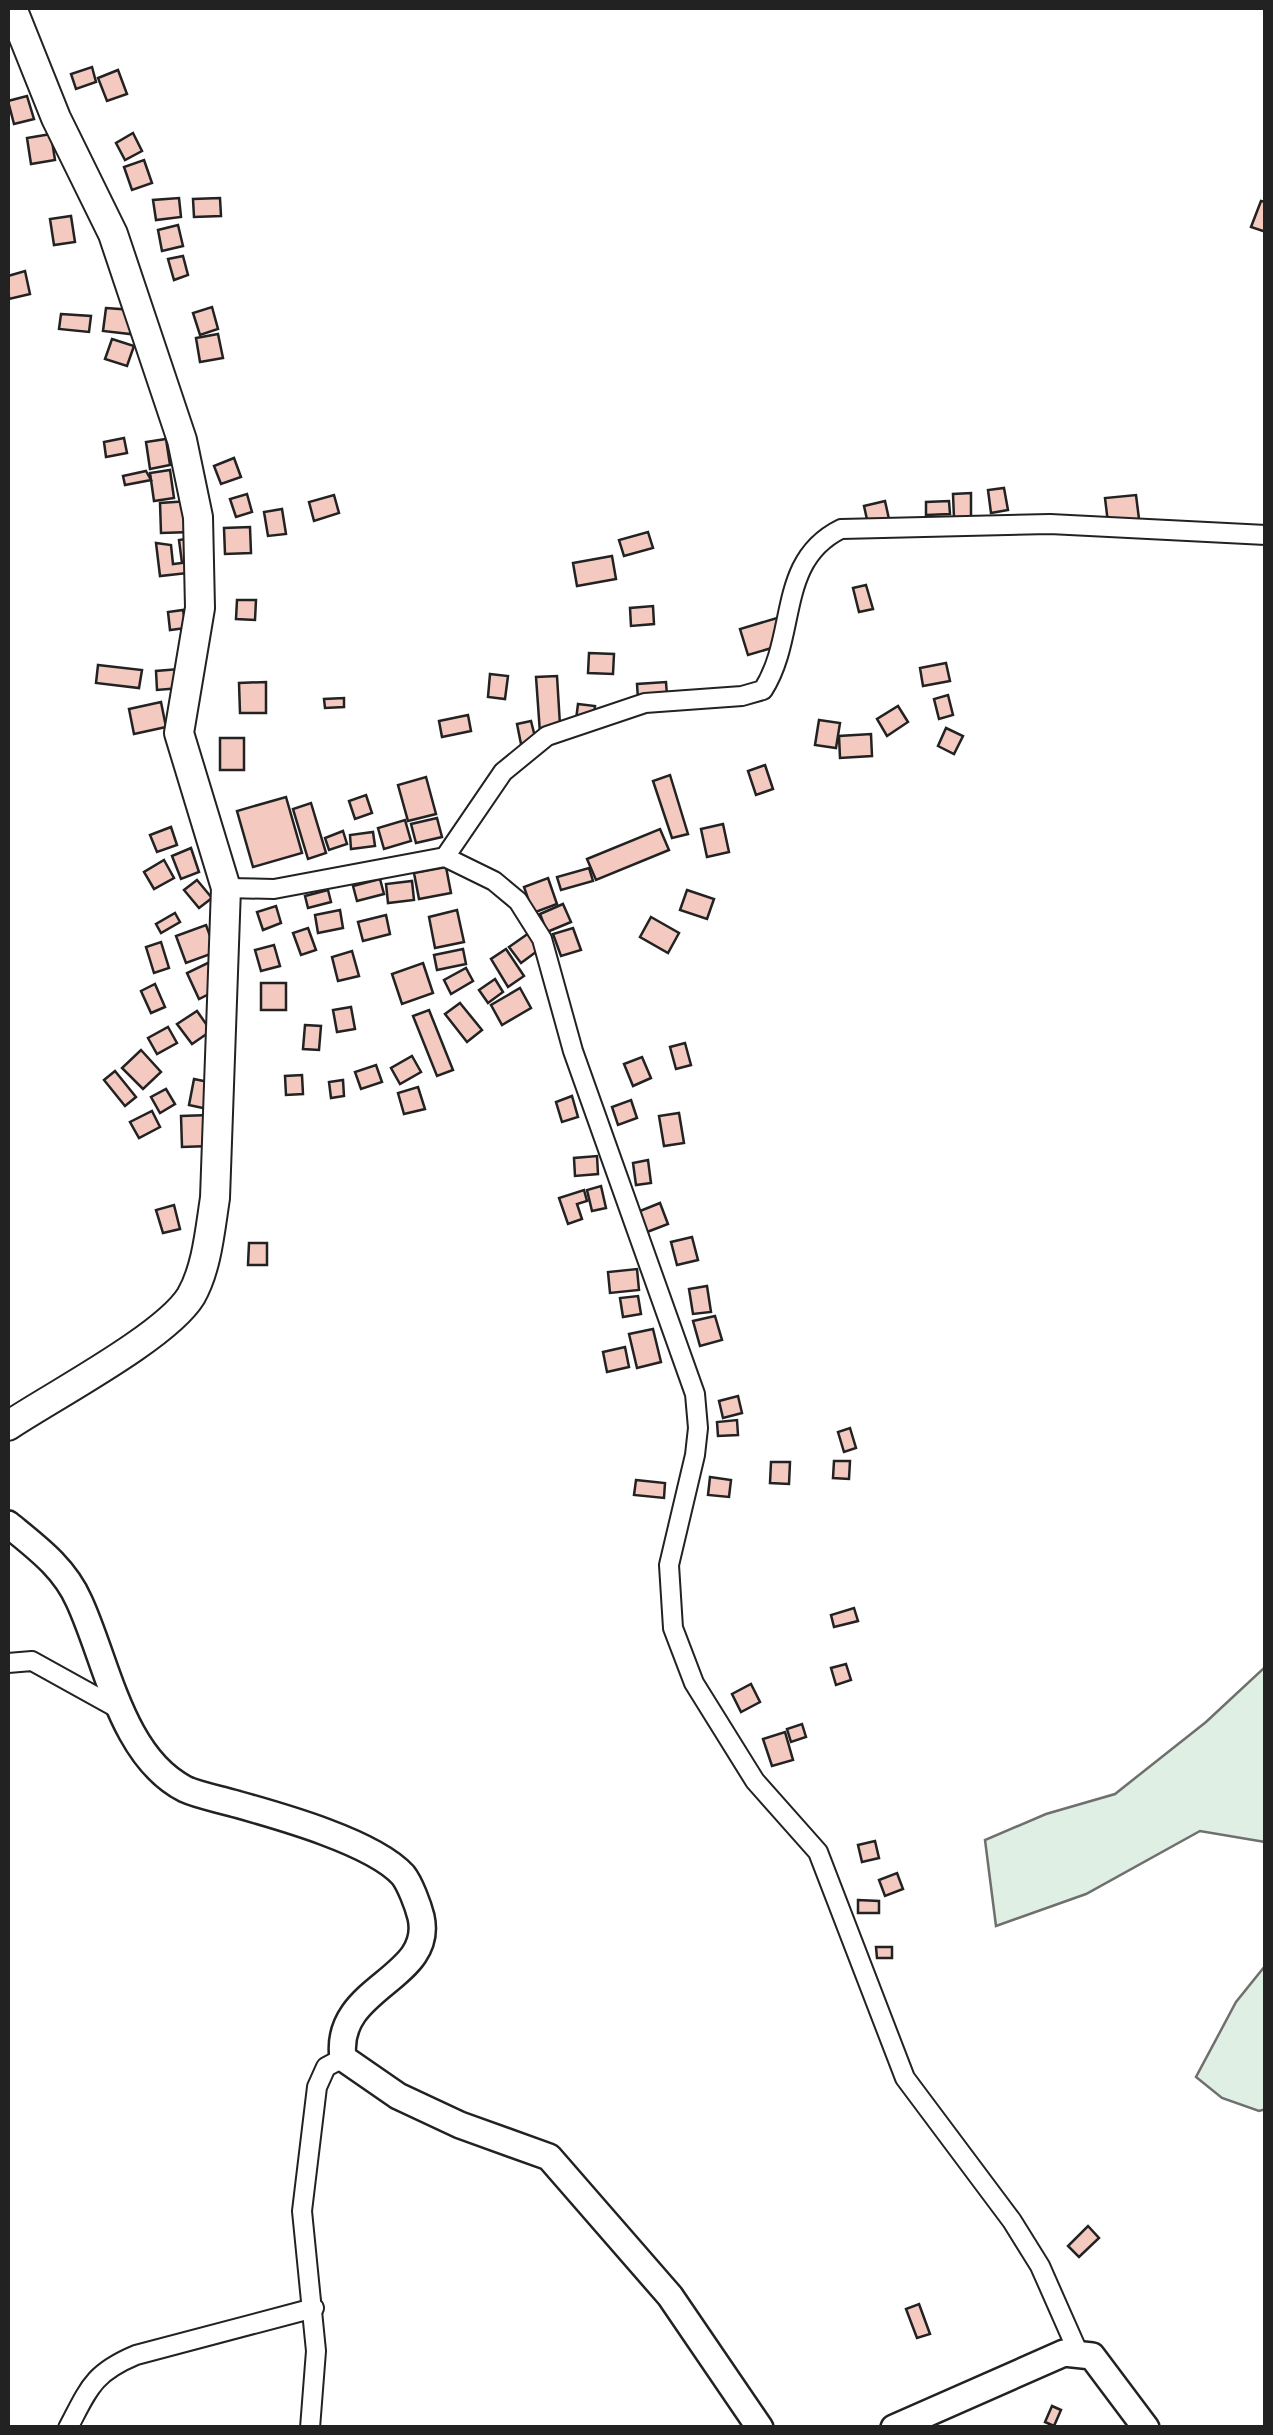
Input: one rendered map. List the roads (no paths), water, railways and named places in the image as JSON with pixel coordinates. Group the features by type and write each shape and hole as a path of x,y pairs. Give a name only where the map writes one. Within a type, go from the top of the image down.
{"main road":[{"path":"8,1426 138,1343 190,1298 209,1241 215,1198 226,888 179,733 198,626 202,563 182,440 113,234 56,118 12,8"},
{"path":"8,1524 56,1564 71,1588 142,1750 186,1789 315,1830 371,1854 403,1876 420,1913 424,1938 414,1958 377,1986 349,2017 341,2040 344,2058 398,2096 460,2125 549,2157 670,2296 760,2428"},
{"path":"894,2428 1064,2353 1078,2352 1092,2356 1146,2428"}],"street":[{"path":"445,857 502,772 547,736 645,703 742,696 763,690 776,669 798,570 816,542 841,529 1050,524 1266,534"},
{"path":"226,888 274,890 358,870 445,857 494,881 518,901 542,939 573,1051 695,1394 695,1456 669,1565 673,1628 694,1683 755,1781 818,1852 905,2078 1012,2220 1040,2266 1078,2352"},
{"path":"8,1663 32,1661 125,1712"},
{"path":"310,2428 316,2351 302,2212 315,2105 326,2067 344,2058"},
{"path":"68,2428 92,2380 108,2366 314,2308"}]}
